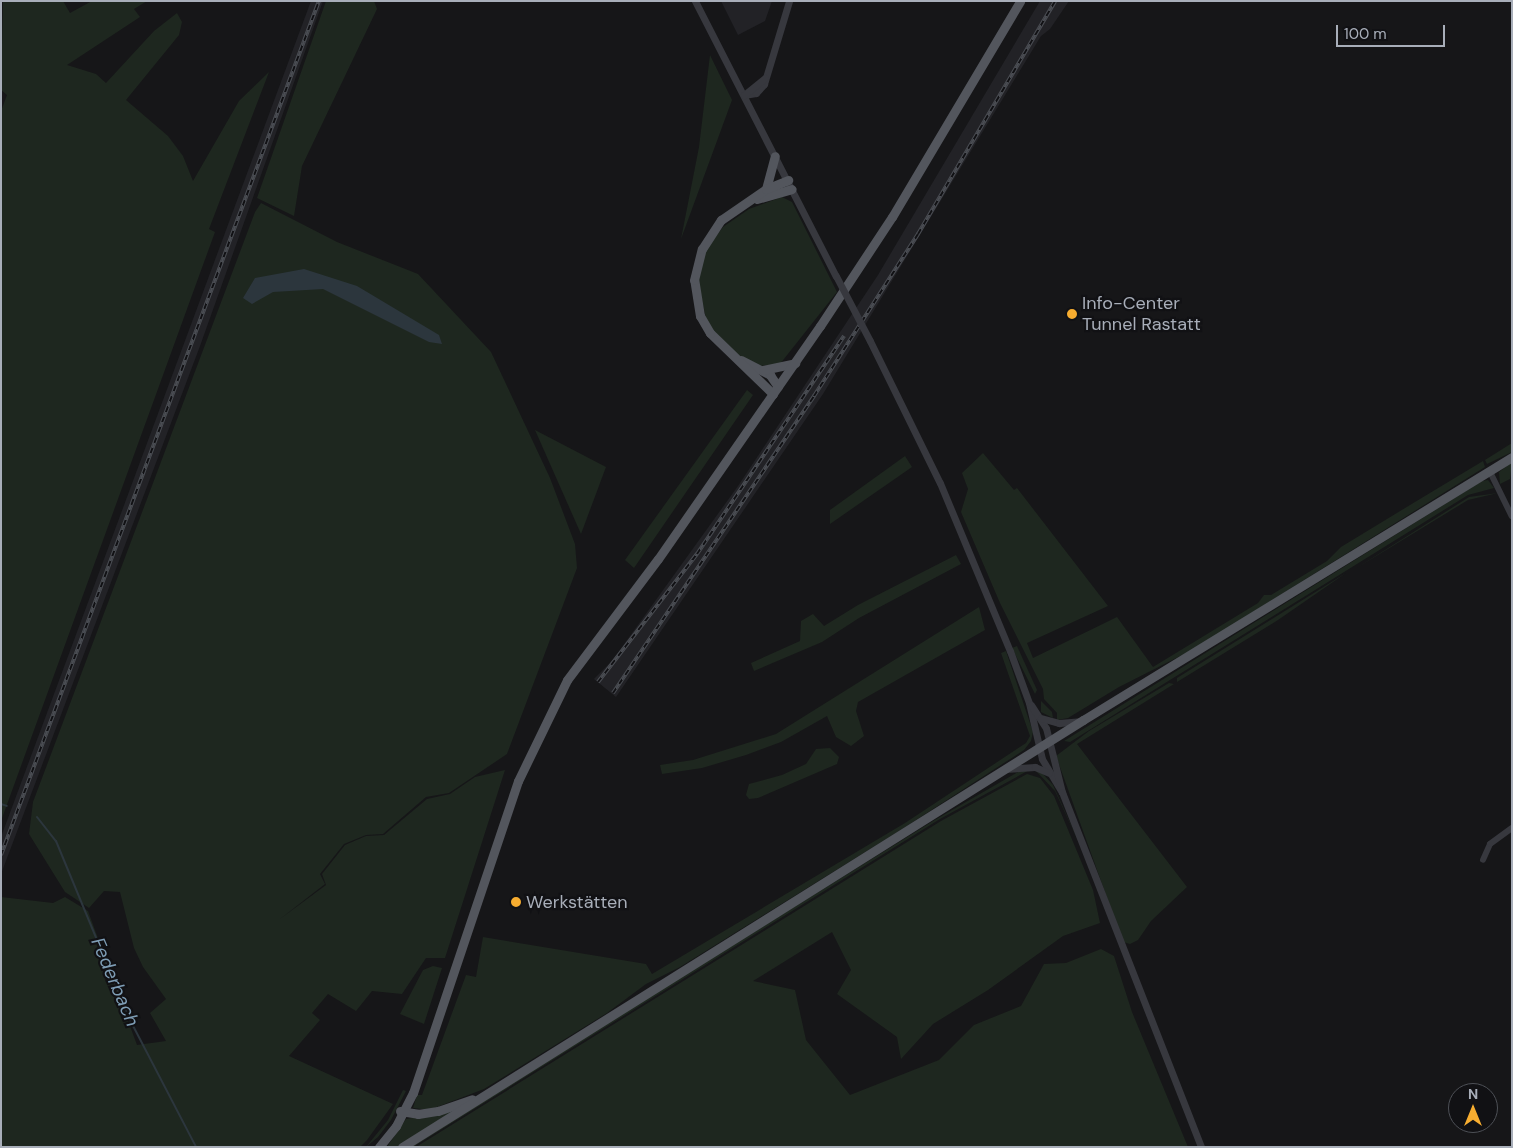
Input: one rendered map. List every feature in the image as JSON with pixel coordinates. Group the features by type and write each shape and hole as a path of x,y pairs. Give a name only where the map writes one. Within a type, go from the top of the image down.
{"main road":[{"path":"379,1147 402,1112 419,1074 518,781 544,723 567,680 658,559 776,390 892,217 1020,1"},
{"path":"766,189 775,156"},
{"path":"776,390 736,359 710,333 700,316 694,280 696,265 708,236 721,220 752,201 790,184"},
{"path":"752,201 766,189 790,184"},
{"path":"736,359 763,370 776,390"},
{"path":"763,370 795,362"},
{"path":"402,1147 1049,741 1512,457"},
{"path":"372,1147 402,1112 438,1111 486,1093"}],"street":[{"path":"695,1 870,341 940,483 1029,703 1039,748 1048,773 1062,792"},
{"path":"744,95 765,78 789,1"},
{"path":"1490,471 1512,516"},
{"path":"1029,703 1041,718 1062,792 1201,1147"},
{"path":"1041,718 1059,723 1083,720"},
{"path":"1005,769 1030,766 1048,773"},
{"path":"1483,860 1490,844 1512,828"}],"shaded area":[{"path":"3,1 63,1 70,13 92,1 147,1 134,9 140,17 67,65 96,74 106,83 154,31 177,13 182,22 179,35 126,100 168,136 183,156 193,181 239,101 269,72 209,229 215,232 1,821 1,111 7,95 1,90"},
{"path":"311,1 323,1 200,346 1,874 1,837"},
{"path":"326,1 374,1 377,9 302,166 294,216 257,198"},
{"path":"721,1 772,1 765,21 738,35"},
{"path":"1040,1 1069,1 1050,29 1041,36 823,394 616,697 594,679 612,661 738,486 878,275"},
{"path":"710,55 732,100 681,239 699,147"},
{"path":"782,197 792,202 837,292 780,364 759,366 730,351 707,324 698,280 706,249 723,227 749,209"},
{"path":"261,203 337,242 418,274 491,352 550,478 575,544 577,568 507,754 449,793 426,797 383,834 366,835 344,844 320,874 325,884 280,919 326,885 322,874 345,845 366,836 384,835 427,799 450,794 475,777 505,770 445,958 426,958 402,994 372,991 356,1011 328,994 312,1013 320,1020 289,1056 393,1104 367,1140 360,1147 1,1147 1,897 53,903 65,897 88,911 137,1045 166,1041 150,1013 166,999 143,967 134,948 120,892 104,891 89,908 65,892 29,834 33,802 255,212"},
{"path":"304,269 357,286 439,335 442,344 429,342 323,289 273,292 252,304 243,298 255,278"},
{"path":"747,390 753,395 634,568 625,560"},
{"path":"535,430 606,467 581,534"},
{"path":"1512,443 1512,452 1487,464 1485,460"},
{"path":"983,453 1014,490 1017,488 1108,606 1027,643 1033,658 1117,617 1153,667 1258,603 1264,595 1271,595 1327,561 1341,547 1483,461 1485,467 1192,650 1119,687 1068,718 1057,720 1057,713 1044,699 1043,689 1000,603 961,512 968,489 962,473"},
{"path":"905,456 912,467 830,524 830,510"},
{"path":"1512,462 1510,479 1500,484 1499,472"},
{"path":"1488,480 1494,488 1468,495 1070,742 1064,741 1482,481"},
{"path":"1498,493 1468,500 1355,569 1469,497"},
{"path":"956,555 961,564 859,618 822,642 754,671 751,663 800,641 801,621 813,614 824,626 858,605"},
{"path":"1346,573 1278,620 1177,682 1177,678"},
{"path":"979,607 985,630 858,702 856,711 864,736 851,746 836,737 827,716 781,742 746,755 702,768 662,774 660,765 693,760 776,734"},
{"path":"1017,646 1037,690 1035,694 1012,648"},
{"path":"1006,651 1033,732 1031,741 1024,750 899,831 680,967 646,984 607,1013 484,1089 429,1110 413,1108 417,1095 422,1095 466,975 476,977 483,937 646,964 652,974 905,823 1026,743 1030,736 1001,653"},
{"path":"1169,683 1174,684 1077,744 1187,887 1151,921 1138,940 1130,944 1123,942 1056,756 1089,731"},
{"path":"1041,701 1052,712 1053,718 1041,712"},
{"path":"830,748 839,757 837,764 758,798 749,799 746,795 749,784 782,775 806,764 816,749"},
{"path":"1031,769 940,819 413,1147 407,1147 933,821 1018,772"},
{"path":"1036,771 1043,774 1053,785 1085,856 1055,791"},
{"path":"1027,774 1040,778 1054,796 1093,890 1100,923 1063,936 988,990 933,1024 901,1059 897,1037 837,994 851,970 832,932 753,981 795,990 806,1040 850,1095 939,1060 974,1025 1021,1006 1044,964 1066,963 1101,949 1114,956 1132,1012 1188,1147 416,1147 941,821"},
{"path":"433,966 442,968 424,1024 400,1014 423,970"},
{"path":"403,1090 406,1091 391,1120 378,1137 366,1147 388,1120"},
{"path":"456,1110 399,1147 387,1147 406,1119"}],"waterway":[{"name":"Federbach","path":"1,804 7,806"},
{"name":"Federbach","path":"37,817 56,841 130,1020 196,1147"}],"railway":[{"path":"1,855 319,1"},
{"path":"613,693 814,396 918,234 1055,1"},
{"path":"598,682 697,554 844,336"}],"place":[{"name":"Info-Center Tunnel Rastatt","path":"1072,314"},
{"name":"Werkstätten","path":"516,902"}]}
